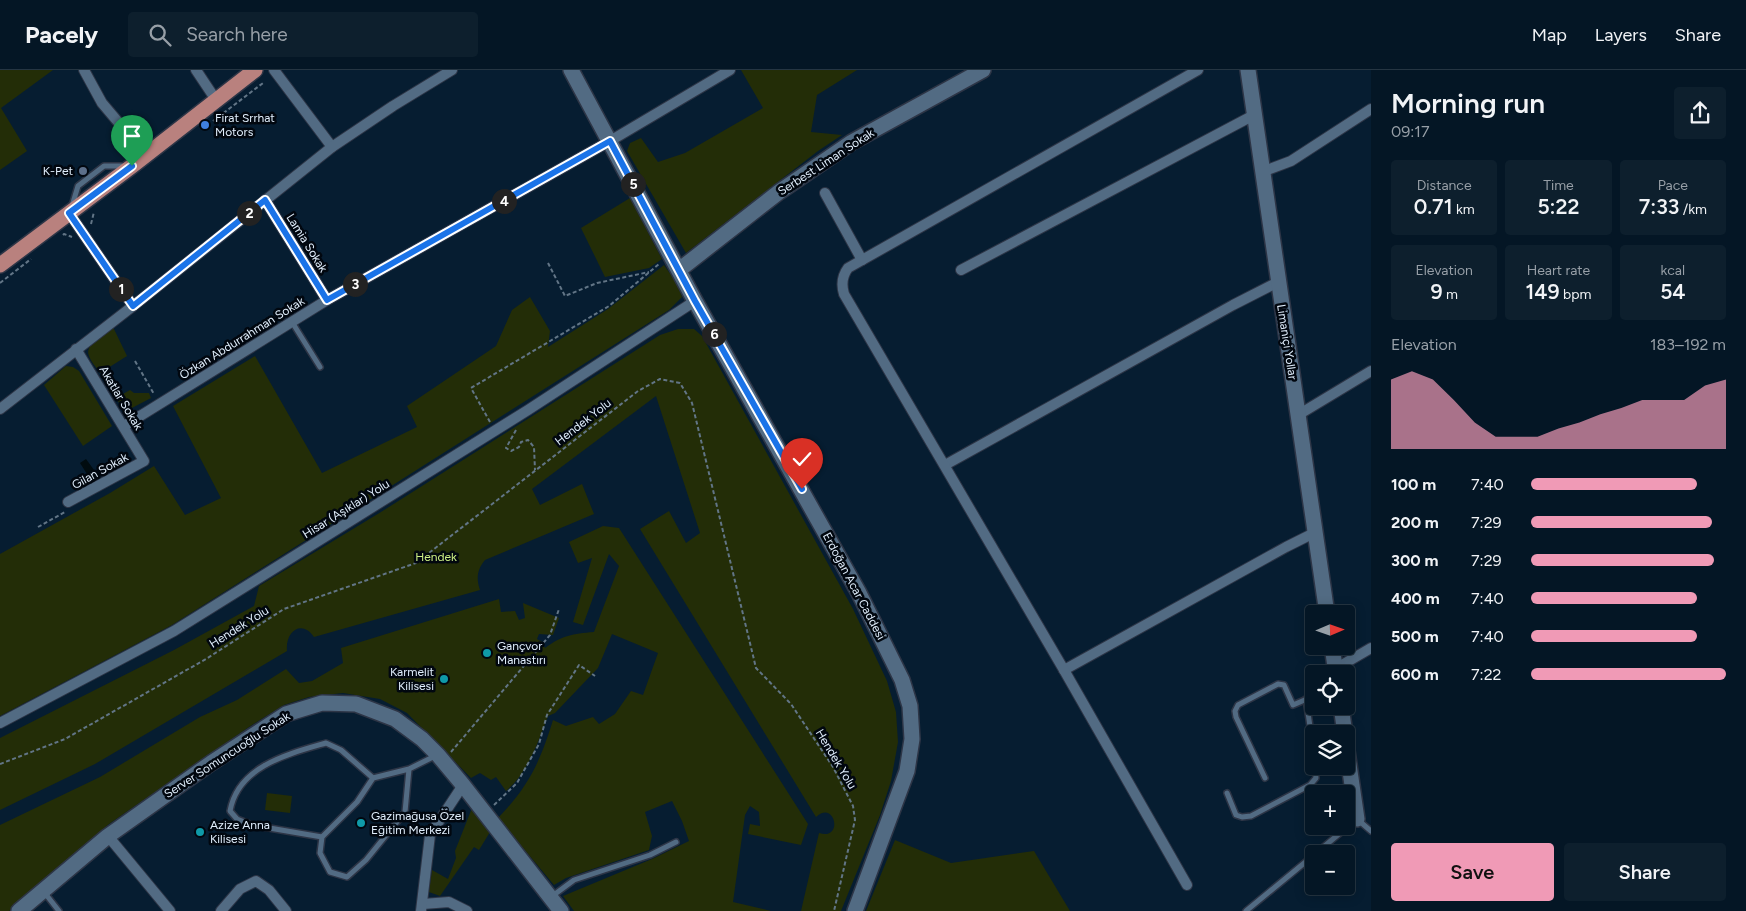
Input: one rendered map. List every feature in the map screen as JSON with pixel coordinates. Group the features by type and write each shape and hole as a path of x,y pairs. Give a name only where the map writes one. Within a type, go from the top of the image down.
{"main road":[{"path":"0,265 132,166 255,70"}],"street":[{"path":"85,70 102,104 146,155"},
{"path":"196,70 216,100"},
{"path":"274,70 332,147"},
{"path":"0,408 133,306 332,147 393,106 452,70"},
{"name":"Erdoğan Acar Caddesi","path":"571,70 695,301 859,594 902,680 910,706 912,739 907,771 855,911"},
{"name":"Özkan Abdurrahman Sokak","path":"124,426 327,300 610,141 730,70"},
{"name":"Serbest Liman Sokak","path":"679,270 779,192 852,142 983,70"},
{"path":"1187,885 1064,670 844,294 842,286 844,273 848,268 1198,70"},
{"name":"Limaniçi Yollar","path":"1248,70 1326,605"},
{"path":"1262,172 1290,161 1371,109"},
{"path":"961,270 1254,115"},
{"path":"824,193 862,260"},
{"name":"Lamia Sokak","path":"265,200 327,300"},
{"path":"69,213 133,306"},
{"path":"944,465 1278,282"},
{"name":"Hisar (Aşıklar) Yolu","path":"0,723 174,632 528,410 695,301"},
{"name":"Akatlar Sokak","path":"76,349 144,461"},
{"path":"1298,415 1371,371"},
{"name":"Gilan Sokak","path":"68,502 144,461"},
{"path":"1064,670 1316,532"},
{"path":"1345,665 1371,648"},
{"name":"Server Somuncuoğlu Sokak","path":"18,911 108,836 212,763 286,714 322,702 356,704 395,719 422,739 463,785 561,911"},
{"path":"1351,775 1357,819"},
{"path":"463,785 430,835 422,908 449,902 467,911"},
{"path":"108,836 170,911"},
{"path":"222,911 240,889 256,881 269,890 286,911"}],"lane":[{"path":"292,321 320,367"},
{"path":"1265,778 1236,718 1235,711 1238,705 1278,684 1284,685 1293,705 1305,699"},
{"path":"322,837 252,825 237,819 230,811 232,800 243,781 278,757 326,743 341,750 373,778"},
{"path":"408,769 404,812 366,860 348,877 330,872 320,852 322,837 357,802 373,778 440,758"},
{"path":"1227,793 1236,815 1242,817 1250,816 1310,785 1316,778 1316,775"},
{"path":"1326,845 1357,819 1371,831"},
{"path":"551,897 574,880 650,855 676,842"},
{"path":"1246,911 1305,862"},
{"path":"42,890 59,911"}],"path":[{"path":"495,430 471,388 609,306 671,255"},
{"path":"548,263 565,296 597,283 650,272"},
{"path":"135,361 160,403"},
{"name":"Hendek Yolu","path":"0,764 65,739 206,659 284,609 416,563 638,391 660,379 680,383 692,402 756,668 791,704 833,767 853,806 855,820 834,911"},
{"path":"528,410 506,448 511,451 519,447 521,442 528,440 534,446 535,470"},
{"path":"440,758 550,635 559,609"},
{"path":"485,814 517,783 539,744 547,715 579,664 595,676"}],"green space":[{"path":"0,70 53,70 1,108 27,151 0,170"},
{"path":"741,70 857,70 817,95 811,132 842,135 818,151 686,253 627,151 630,143 641,138 658,162 685,153 763,108"},
{"path":"630,198 662,259 649,268 605,277 581,228"},
{"path":"664,265 676,282 682,297 669,310 172,625 0,716 0,554 110,493 154,466 185,515 221,498 173,406 255,356 322,473 417,427 407,406 496,346 512,310 530,297 550,331 548,347 608,309"},
{"path":"113,327 127,356 100,373 88,352 96,339"},
{"name":"Hendek","path":"678,329 694,329 702,336 853,609 887,681 896,712 898,742 891,781 880,815 841,911 801,911 819,833 827,834 832,831 834,821 832,816 828,813 823,813 816,817 640,529 669,511 686,543 700,533 656,396 532,489 540,505 582,484 594,514 485,560 478,574 480,590 314,637 304,629 295,630 289,638 287,651 95,764 0,810 0,738 174,650 254,606 259,586 381,512 660,335"},
{"path":"66,366 73,367 79,371 112,426 83,446 44,385"},
{"path":"130,390 134,393 149,393 151,398 130,409 122,408 116,398"},
{"path":"603,526 619,528 808,824 801,845 748,834 750,824 760,826 759,812 750,806 745,815 733,902 771,911 574,911 563,896 652,859 689,841 672,801 645,812 652,836 649,850 566,878 554,885 498,818 526,784 538,761 553,720 566,726 593,717 599,724 615,714 631,691 643,695 658,653 612,634 598,668 555,713 548,716 526,766 514,784 506,791 496,777 491,780 480,773 471,778 407,713 380,699 343,693 309,697 284,705 249,727 109,824 9,911 0,911 0,825 100,777 200,717 237,700 286,669 299,683 312,681 343,663 341,648 499,599 501,612 515,611 519,620 525,618 523,603 559,618 553,635 539,634 537,639 542,642 545,648 557,640 568,636 594,632 619,566 609,554 583,625 573,622 592,558 578,563 569,542"},
{"path":"267,793 292,796 290,813 265,810"},
{"path":"472,808 490,832 479,850 474,847 440,896 429,892 432,870 448,879 456,858 455,851"},
{"path":"895,840 951,863 1034,851 1070,911 866,911"}],"shaded area":[{"path":"86,459 94,470 87,474 80,463"}],"place":[{"name":"Firat Srrhat Motors","path":"205,125"},
{"name":"K-Pet","path":"83,171"},
{"name":"Gançvor Manastırı","path":"487,653"},
{"name":"Karmelit Kilisesi","path":"444,679"},
{"name":"Gazimağusa Özel Eğitim Merkezi","path":"361,823"},
{"name":"Azize Anna Kilisesi","path":"200,832"}],"route":[{"path":"132,166 69,213 133,306 265,200 327,300 610,141 695,301 802,489"}]}
